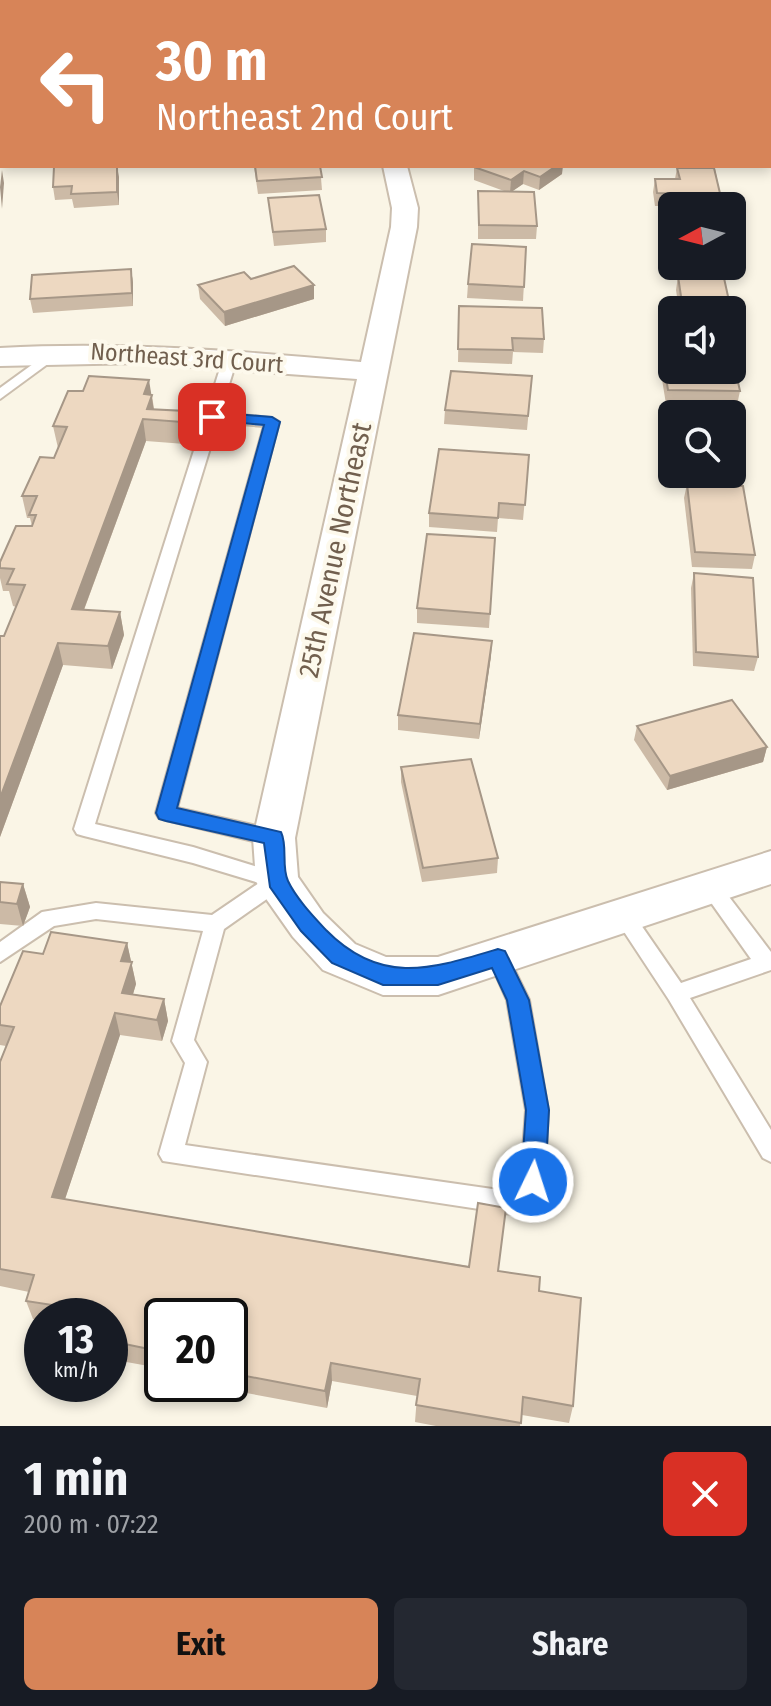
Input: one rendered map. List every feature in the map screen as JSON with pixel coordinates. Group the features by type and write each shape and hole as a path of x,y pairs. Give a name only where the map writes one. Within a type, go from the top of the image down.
{"street":[{"name":"25th Avenue Northeast","path":"277,881 274,838 404,227 405,208 395,168"},
{"name":"Northeast 3rd Court","path":"0,357 55,352 230,359 373,372"},
{"path":"277,881 308,925 339,957 383,976 438,976 771,867"}],"lane":[{"path":"0,395 55,352"},
{"path":"230,359 84,829 193,855 277,881"},
{"path":"212,417 272,422 166,813 274,838"},
{"path":"277,881 215,924 183,1041 196,1062 171,1154 531,1206 537,1110 518,1000 498,957"},
{"path":"676,994 768,962 710,887"},
{"path":"0,953 49,918 96,911 215,924"},
{"path":"623,915 676,994 771,1151"}],"building":[{"path":"54,168 117,168 117,192 71,194 72,186 53,187"},
{"path":"255,168 320,168 322,177 257,181"},
{"path":"477,168 553,168 540,177 524,171 511,180"},
{"path":"677,168 714,168 720,192 657,193 655,179 680,179"},
{"path":"478,191 534,192 537,226 479,225"},
{"path":"319,195 326,229 273,232 268,198"},
{"path":"472,244 526,247 524,287 468,284"},
{"path":"294,266 314,285 224,312 198,285 244,272 251,279"},
{"path":"131,269 132,293 30,299 32,275"},
{"path":"679,280 724,280 728,296 681,296"},
{"path":"459,306 542,308 544,339 512,338 513,350 458,349"},
{"path":"451,371 532,376 528,416 445,410"},
{"path":"89,376 149,380 144,394 152,395 147,409 186,411 182,422 143,419 72,609 120,612 108,646 58,643 0,798 0,636 4,636 25,585 7,584 14,569 0,568 0,562 16,526 32,526 36,515 29,515 37,496 22,496 40,457 54,458 67,427 53,426 68,391 83,391"},
{"path":"667,384 738,384 740,391 668,390"},
{"path":"439,449 529,455 525,505 499,503 498,518 429,513"},
{"path":"687,488 743,488 755,555 695,552"},
{"path":"427,534 495,538 490,614 417,608"},
{"path":"694,573 753,578 758,657 696,652"},
{"path":"414,633 492,641 480,724 398,715"},
{"path":"732,700 767,747 670,776 637,726"},
{"path":"471,759 498,858 423,868 401,767"},
{"path":"0,882 23,884 17,904 0,902"},
{"path":"51,932 127,943 121,961 132,962 122,993 164,999 157,1020 115,1013 52,1197 469,1267 478,1203 506,1208 498,1271 540,1277 539,1291 581,1298 573,1406 523,1397 521,1423 416,1405 420,1379 331,1363 325,1391 248,1376 248,1298 144,1298 144,1348 128,1345 128,1298 27,1298 34,1275 0,1269 0,1062 14,1027 0,1025 0,1006 23,951 43,954"}],"route":[{"path":"212,417 272,422 166,813 274,838 277,881 308,925 339,957 383,976 438,976 498,957 518,1000 537,1110 533,1182"}]}
